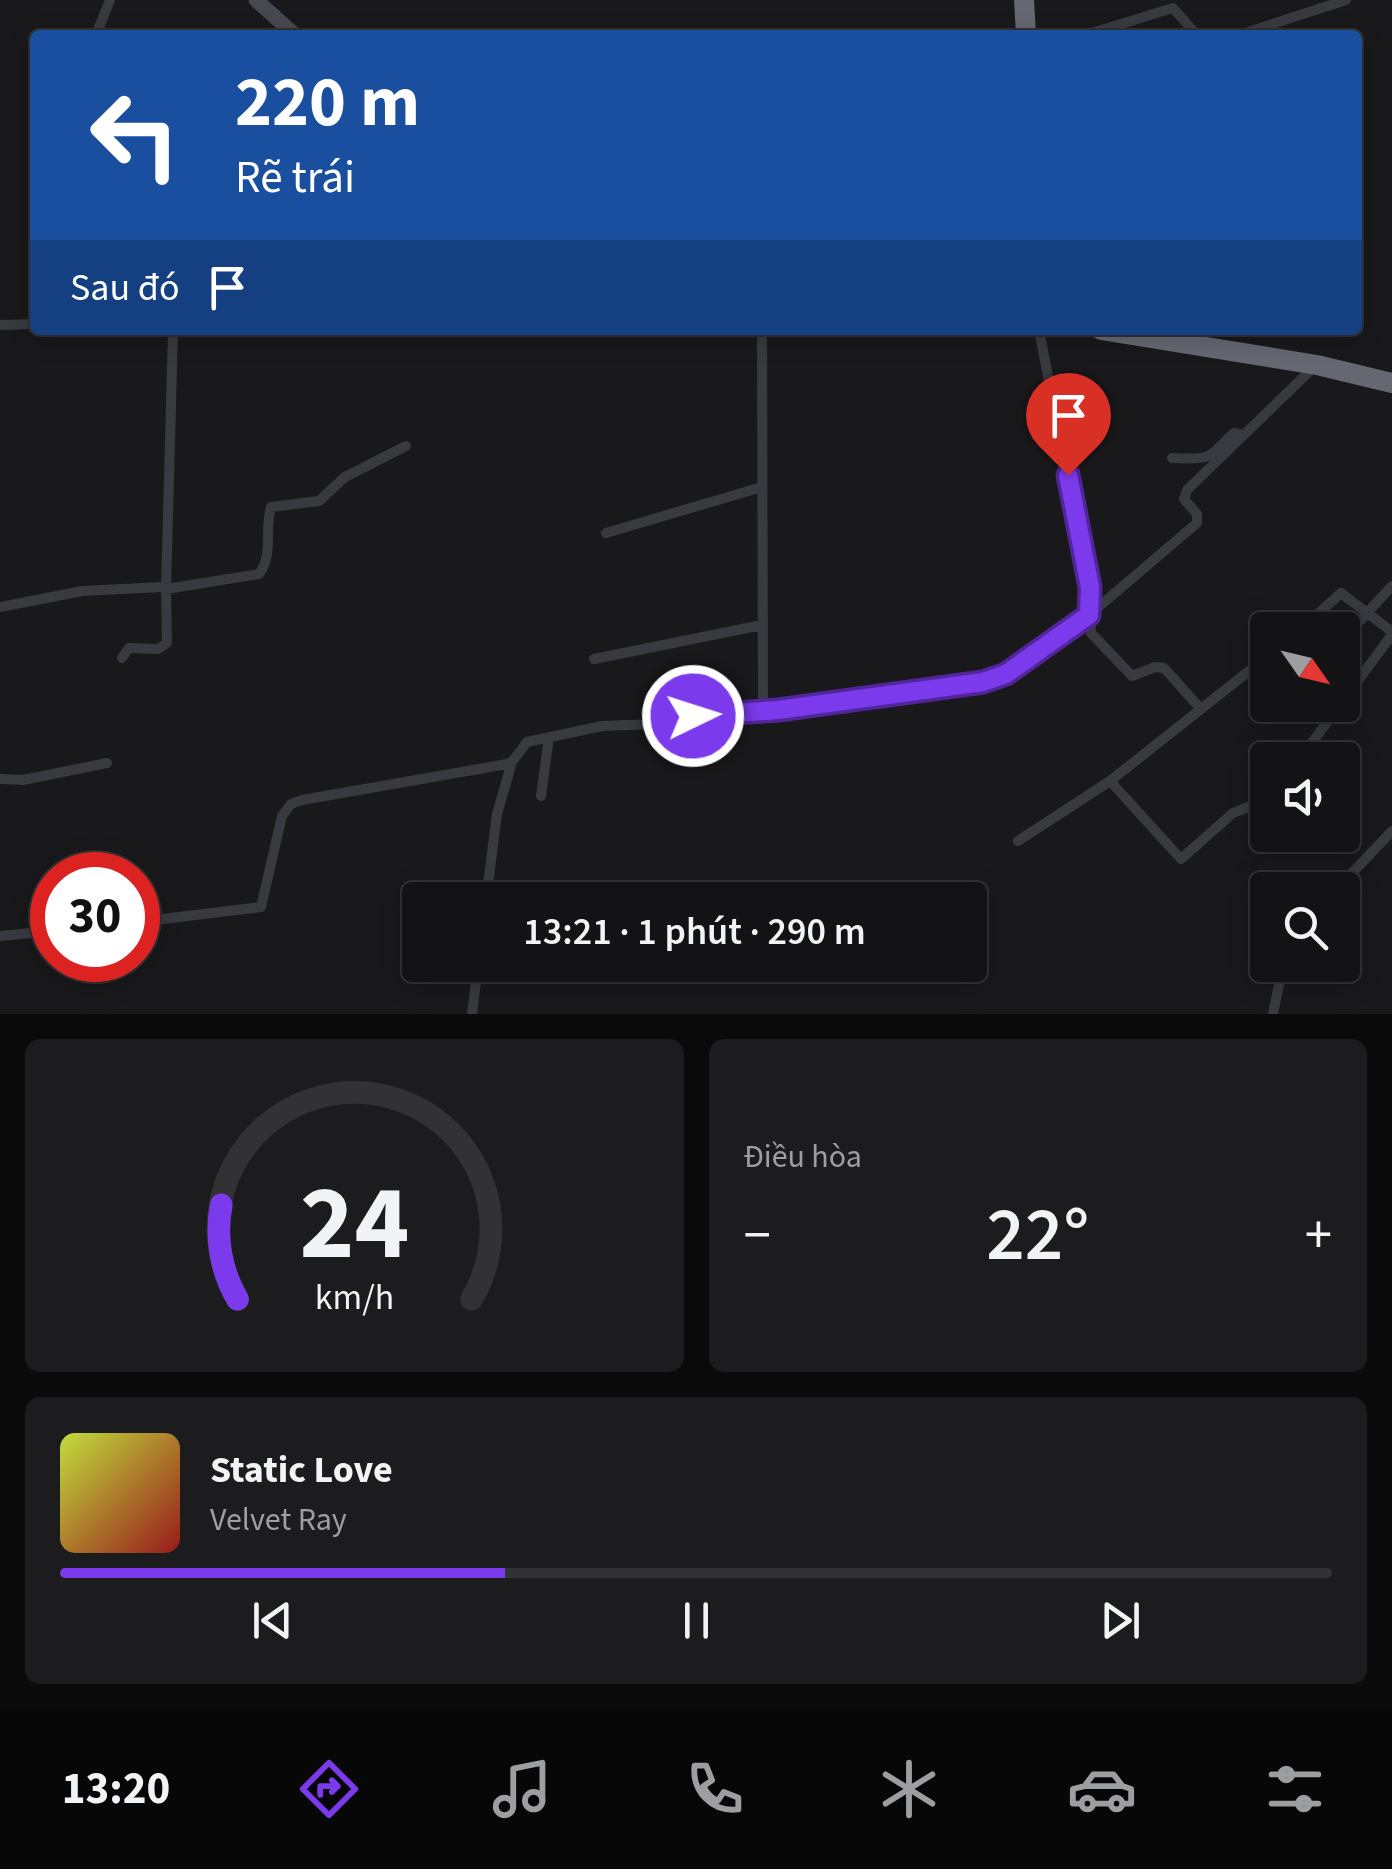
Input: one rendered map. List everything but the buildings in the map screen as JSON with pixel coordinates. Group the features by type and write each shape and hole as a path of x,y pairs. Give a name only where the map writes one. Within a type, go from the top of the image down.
{"highway":[{"path":"1024,0 1026,30"},
{"path":"1157,335 1392,383"}],"main road":[{"path":"257,0 290,30"}],"street":[{"path":"98,30 110,0"},
{"path":"1254,30 1346,0"},
{"path":"1102,30 1173,8 1193,30"},
{"path":"0,325 30,324"},
{"path":"122,658 129,648 158,649 167,643 173,335"},
{"path":"762,335 763,711"},
{"path":"1041,335 1090,587 1088,625 1095,641 1127,674 1164,668 1200,708"},
{"path":"488,882 506,763 526,742 602,726 763,711 997,678 1089,615 1197,523 1198,514 1184,495 1317,365"},
{"path":"1172,458 1203,460 1220,450 1230,436 1244,435"},
{"path":"0,607 82,591 156,586 166,589 259,574 269,552 267,523 271,507 319,501 344,477 406,446"},
{"path":"606,533 762,487"},
{"path":"1360,622 1392,586"},
{"path":"1319,612 1338,594 1345,595 1390,631 1392,636 1360,678"},
{"path":"594,659 762,624"},
{"path":"1018,841 1110,780 1250,670"},
{"path":"542,796 548,736"},
{"path":"0,779 23,780 107,763"},
{"path":"160,919 261,907 282,816 291,804 506,763"},
{"path":"1110,780 1181,859 1233,812 1250,806"},
{"path":"1353,872 1392,831"},
{"path":"0,936 30,933"},
{"path":"472,1014 476,982"},
{"path":"1273,1014 1280,982"}],"route":[{"path":"693,716 778,710 983,682 1006,674 1089,615 1090,587 1068,475"}]}
